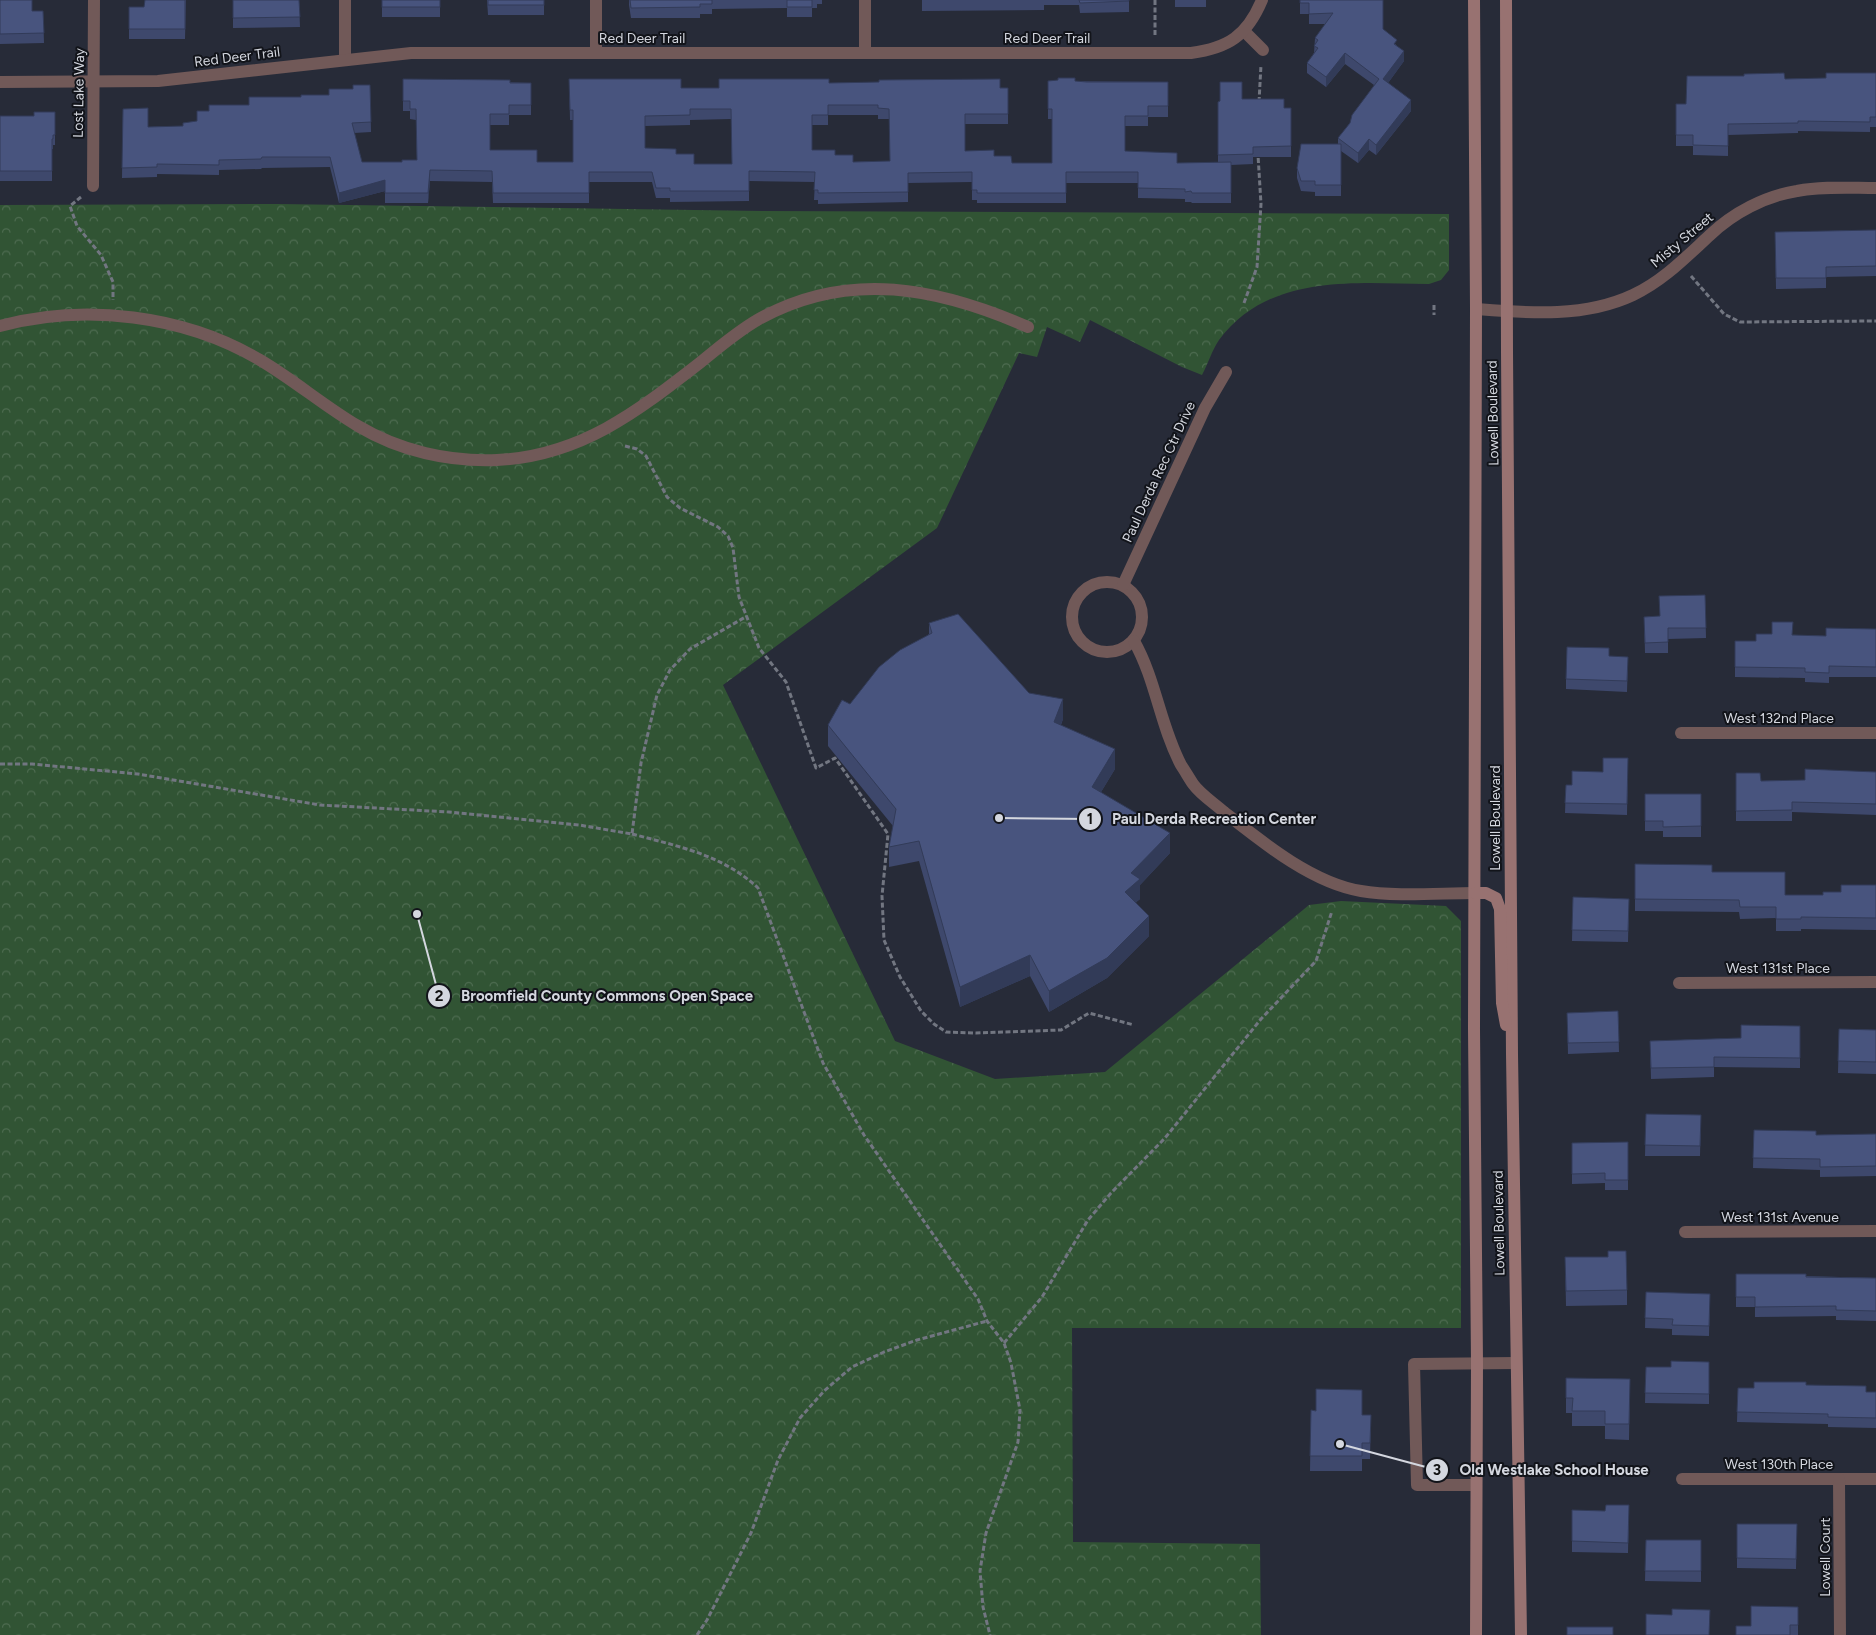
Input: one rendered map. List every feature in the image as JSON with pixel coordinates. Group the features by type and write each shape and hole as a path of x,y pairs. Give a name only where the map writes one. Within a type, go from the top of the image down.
{"main road":[{"name":"Lowell Boulevard","path":"1474,0 1476,309 1474,1029 1477,1363 1476,1635"},
{"name":"Lowell Boulevard","path":"1506,0 1512,1054 1521,1635"},
{"path":"1475,893 1486,893 1496,898 1500,909 1502,1003 1512,1054"}],"street":[{"name":"Lost Lake Way","path":"93,186 94,0"},
{"path":"345,0 345,60"},
{"path":"596,0 596,53"},
{"path":"865,0 865,53"},
{"name":"Red Deer Trail","path":"0,82 158,81 411,53 1191,53 1210,51 1230,43 1244,31 1256,15 1262,0"},
{"path":"1244,31 1263,50"},
{"name":"Misty Street","path":"1476,309 1556,313 1609,304 1633,295 1655,282 1680,264 1711,234 1751,206 1797,190 1876,188"},
{"path":"0,326 57,316 114,316 164,324 211,337 257,358 354,424 379,437 398,445 440,457 475,460 498,460 542,454 575,444 602,432 644,406 758,320 782,308 822,294 875,289 912,291 942,296 974,305 1028,327"},
{"name":"Paul Derda Rec Ctr Drive","path":"1123,585 1205,408 1226,372"},
{"path":"1105,582 1123,585 1132,592 1142,612 1139,632 1134,642 1113,652 1102,652 1091,648 1075,632 1072,619 1073,607 1077,597 1088,587 1105,582"},
{"path":"1134,642 1148,668 1166,730 1181,764 1194,785 1280,854 1309,871 1360,891 1380,893 1475,893"},
{"name":"West 132nd Place","path":"1681,733 1876,733"},
{"name":"West 131st Place","path":"1679,983 1876,982"},
{"name":"West 131st Avenue","path":"1685,1232 1876,1231"},
{"path":"1476,1485 1417,1485 1414,1364 1516,1363"},
{"name":"West 130th Place","path":"1682,1478 1876,1479"},
{"name":"Lowell Court","path":"1840,1479 1840,1635"}],"path":[{"path":"1155,0 1156,53"},
{"path":"1259,103 1263,50"},
{"path":"1244,303 1257,267 1261,204 1258,153"},
{"path":"93,186 70,206 76,226 101,255 112,282 114,316"},
{"path":"1690,276 1724,314 1740,322 1876,321"},
{"path":"1434,305 1434,315"},
{"path":"625,446 637,449 646,456 667,497 680,508 718,527 728,536 733,548 735,577 739,597 759,648 786,682 816,768 835,758 888,834 882,896 884,940 900,977 921,1011 946,1032 976,1033 1060,1030 1089,1013 1134,1025"},
{"path":"632,834 641,763 657,696 661,687 670,670 690,649 747,616"},
{"path":"0,764 32,764 138,774 320,805 449,812 579,824 632,834 700,853 745,875 758,888 823,1063 864,1134 978,1299 987,1321 1004,1343 1011,1363 1020,1410 1018,1442 986,1533 980,1571 983,1607 990,1635"},
{"path":"1004,1343 1042,1297 1088,1220 1111,1192 1166,1138 1261,1019 1316,961 1332,911"},
{"path":"697,1635 707,1620 750,1533 778,1460 800,1418 824,1391 852,1367 884,1352 917,1340 987,1321"}],"green space":[{"path":"278,204 762,211 1449,214 1449,270 1441,280 1429,284 1372,283 1315,286 1288,293 1263,303 1239,318 1219,340 1202,375 1182,367 1090,320 1080,342 1047,327 1037,357 1019,353 937,528 723,685 895,1041 995,1079 1105,1072 1309,905 1341,901 1446,906 1461,921 1461,1328 1072,1328 1073,1542 1260,1544 1261,1635 0,1635 0,205"}],"building":[{"path":"0,0 32,0 32,11 43,11 44,33 0,34"},
{"path":"145,0 185,0 185,29 129,29 129,7 144,7"},
{"path":"233,0 299,0 300,17 233,18"},
{"path":"382,0 440,0 440,7 382,7"},
{"path":"488,0 544,0 544,5 488,5"},
{"path":"630,0 712,0 712,4 700,4 700,7 631,8"},
{"path":"787,0 812,0 812,7 787,7"},
{"path":"1079,0 1129,0 1129,1 1080,3"},
{"path":"1300,0 1383,0 1383,29 1397,40 1394,44 1404,51 1383,79 1411,100 1376,145 1369,139 1358,153 1338,138 1350,123 1352,115 1379,79 1345,53 1326,77 1307,63 1318,48 1314,46 1318,40 1315,38 1333,13 1309,14 1309,3 1300,3"},
{"path":"1784,73 1785,79 1826,78 1826,73 1876,73 1876,117 1870,117 1870,122 1798,121 1798,123 1728,124 1728,146 1693,145 1693,135 1676,135 1676,104 1686,104 1687,76 1744,76 1744,74"},
{"path":"1058,78 1075,78 1075,81 1087,82 1168,82 1168,106 1148,106 1148,116 1125,116 1125,151 1177,153 1177,163 1231,162 1231,193 1192,193 1191,191 1185,192 1185,189 1138,188 1138,172 1066,172 1066,193 977,193 977,190 972,190 972,172 908,173 908,192 818,193 818,190 814,190 815,172 749,171 749,191 670,191 670,188 656,188 652,172 589,172 589,193 493,193 492,171 430,170 428,193 385,193 385,180 339,193 330,157 262,157 261,159 219,160 219,165 157,164 157,167 122,168 123,109 148,108 148,127 183,126 183,123 197,121 197,111 209,111 209,105 249,105 249,97 329,95 329,89 353,89 353,85 370,85 371,122 352,123 362,162 417,160 416,109 410,109 410,101 403,101 403,79 510,80 510,83 531,83 531,105 509,105 509,114 490,114 490,150 537,150 537,162 573,162 573,110 570,110 569,79 681,79 681,88 719,88 719,79 829,79 829,83 879,82 879,80 1000,79 1000,88 1008,88 1008,114 965,114 965,151 994,150 994,156 1011,156 1012,163 1052,163 1052,109 1048,109 1048,81 1058,80","holes":["828,105 878,105 878,108 889,109 890,161 853,162 853,155 835,155 835,150 812,150 812,115 828,115","690,109 731,109 732,164 694,164 694,154 676,154 676,149 645,148 645,116 690,115"]},
{"path":"1220,82 1242,82 1242,99 1284,99 1284,108 1291,108 1291,146 1253,147 1253,154 1218,155"},
{"path":"34,112 55,112 55,135 53,135 52,139 52,171 0,171 0,116 34,116"},
{"path":"1301,144 1341,144 1341,185 1315,185 1315,181 1301,181 1297,168"},
{"path":"1876,230 1876,266 1826,267 1826,278 1776,278 1775,232"},
{"path":"1705,595 1706,628 1668,628 1668,642 1645,643 1644,617 1660,616 1659,596"},
{"path":"958,614 1029,693 1063,699 1054,722 1115,749 1092,787 1170,833 1131,873 1140,879 1125,892 1149,916 1107,958 1049,991 1030,955 960,987 919,841 889,847 896,809 828,725 842,700 850,704 879,667 900,650 932,633 929,623"},
{"path":"1772,622 1793,622 1792,635 1826,636 1826,628 1876,629 1876,667 1829,666 1829,673 1805,672 1805,668 1735,667 1735,641 1756,641 1756,634 1772,634"},
{"path":"1567,647 1609,648 1609,656 1628,657 1627,681 1566,679"},
{"path":"1603,758 1628,758 1627,804 1565,803 1566,785 1572,785 1572,771 1603,772"},
{"path":"1805,769 1876,772 1876,804 1792,802 1792,810 1736,811 1736,773 1760,773 1761,781 1805,780"},
{"path":"1645,794 1701,794 1701,826 1663,827 1663,821 1645,821"},
{"path":"1635,864 1712,865 1712,872 1785,872 1785,895 1823,895 1823,892 1841,892 1841,885 1876,885 1876,918 1801,917 1801,919 1776,919 1776,907 1740,907 1739,900 1635,899"},
{"path":"1573,897 1629,899 1628,931 1572,930"},
{"path":"1618,1011 1619,1042 1568,1043 1567,1013"},
{"path":"1741,1025 1800,1026 1800,1058 1714,1057 1714,1067 1651,1068 1650,1041 1741,1038"},
{"path":"1839,1029 1876,1030 1876,1062 1838,1061"},
{"path":"1646,1114 1701,1115 1700,1146 1645,1145"},
{"path":"1754,1130 1816,1131 1816,1135 1876,1134 1876,1166 1820,1167 1820,1159 1753,1158"},
{"path":"1628,1142 1628,1180 1605,1180 1605,1173 1572,1174 1572,1143"},
{"path":"1608,1251 1626,1251 1627,1290 1566,1291 1565,1257 1608,1257"},
{"path":"1736,1274 1806,1274 1806,1277 1876,1278 1876,1311 1836,1310 1836,1306 1755,1307 1755,1297 1736,1297"},
{"path":"1646,1292 1710,1294 1709,1326 1672,1325 1673,1319 1645,1318"},
{"path":"1671,1361 1709,1362 1709,1394 1645,1393 1646,1367 1671,1367"},
{"path":"1566,1378 1630,1379 1629,1424 1605,1424 1605,1411 1572,1411 1573,1398 1566,1398"},
{"path":"1754,1382 1806,1382 1806,1385 1866,1386 1866,1392 1876,1392 1876,1418 1828,1417 1828,1414 1737,1412 1738,1388 1754,1388"},
{"path":"1316,1389 1362,1390 1362,1415 1371,1415 1370,1443 1362,1443 1362,1456 1310,1456 1311,1410 1316,1411"},
{"path":"1606,1505 1629,1505 1628,1543 1572,1541 1572,1510 1605,1511"},
{"path":"1737,1524 1797,1524 1796,1559 1737,1558"},
{"path":"1646,1540 1701,1540 1701,1571 1645,1571"},
{"path":"1751,1606 1798,1607 1798,1625 1790,1625 1790,1635 1736,1635 1736,1626 1751,1626"},
{"path":"1672,1609 1710,1610 1709,1635 1646,1635 1646,1614 1672,1615"},
{"path":"1567,1627 1613,1627 1613,1635 1567,1635"}],"place":[{"name":"Paul Derda Recreation Center","path":"999,818"},
{"name":"Broomfield County Commons Open Space","path":"417,914"},
{"name":"Old Westlake School House","path":"1340,1444"}]}
